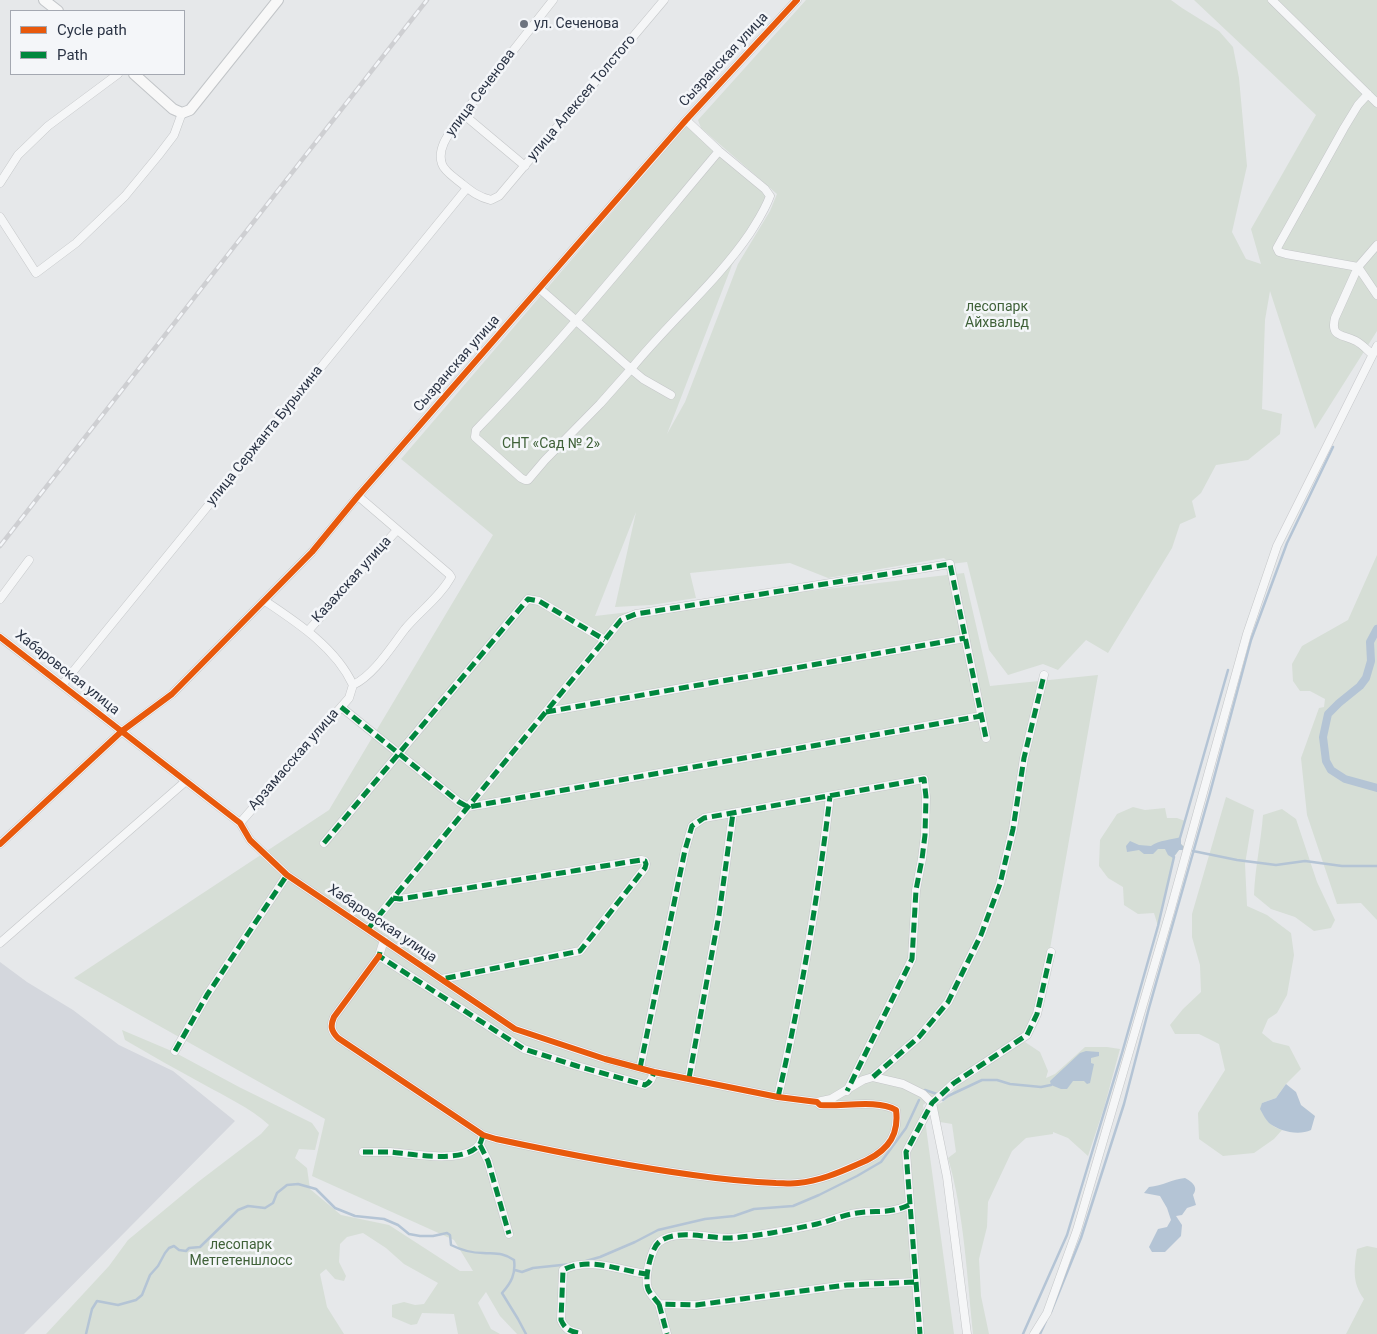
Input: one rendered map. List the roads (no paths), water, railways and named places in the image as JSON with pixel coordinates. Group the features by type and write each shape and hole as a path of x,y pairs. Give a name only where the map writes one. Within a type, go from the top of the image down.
{"main road":[{"path":"44,0 57,10"},
{"path":"135,75 173,109 182,113 190,110 276,1"}],"street":[{"name":"улица Сеченова","path":"499,196 491,200 479,197 447,172 442,165 441,154 447,137 463,114 553,0"},
{"name":"улица Алексея Толстого","path":"499,196 664,0"},
{"name":"Сызранская улица","path":"0,844 122,731 172,694 312,552 358,496 686,120 797,0"},
{"path":"1272,0 1377,103"},
{"path":"0,183 18,156 48,126 117,75"},
{"path":"1368,94 1358,105 1344,128 1277,248 1279,252 1286,254 1358,267 1377,295"},
{"path":"0,217 36,273 76,243 125,196 174,135 182,113"},
{"path":"463,114 525,166"},
{"path":"686,120 719,151 765,189 770,196 766,209 739,248 703,292 650,346 600,404 528,480 524,480 478,440 475,435 476,430 537,367 576,319 601,294 719,151"},
{"name":"улица Сержанта Бурыхина","path":"62,685 467,188"},
{"path":"1372,354 1359,342 1340,335 1335,331 1334,324 1352,278 1358,267 1377,245"},
{"path":"540,289 643,379 671,395"},
{"path":"1034,1334 1047,1313 1076,1230 1170,912 1247,634 1277,546 1377,346"},
{"path":"265,601 308,631 346,669 353,685 360,682 385,655 406,628 444,588 450,577 449,574 358,496"},
{"name":"Казахская улица","path":"308,631 397,530"},
{"path":"0,599 28,560"},
{"path":"368,929 621,620 636,614 950,564 986,738"},
{"path":"324,843 528,599 539,601 605,640"},
{"name":"Хабаровская улица","path":"0,638 240,823 250,840 287,876 515,1029 604,1059 654,1072 778,1098 817,1102 820,1105 829,1106 878,1105 891,1107 896,1110 898,1120 893,1137 882,1152 867,1161 827,1177 798,1183 743,1182 646,1168 496,1140 483,1134"},
{"path":"546,712 965,638"},
{"path":"817,1102 832,1099 863,1080 873,1077 919,1037 948,1002 981,935 1000,884 1013,829 1024,758 1044,675"},
{"name":"Арзамасская улица","path":"240,823 349,698 353,685"},
{"path":"341,707 459,802 468,807 981,716"},
{"path":"640,1068 683,859 692,826 704,818 924,779 926,797 922,859 916,890 912,959 847,1091"},
{"path":"0,943 186,781"},
{"path":"778,1098 790,1048 809,946 830,796"},
{"path":"689,1078 719,915 733,813"},
{"path":"393,898 400,899 641,860 646,864 645,868 580,951 442,979"},
{"path":"175,1051 207,995 287,876"},
{"path":"363,1152 387,1152 426,1157 451,1156 471,1151 480,1145 483,1134 338,1038 332,1032 331,1025 334,1017 378,956 384,940"},
{"path":"920,1334 906,1152 932,1104 954,1083 1027,1035 1037,1014 1051,952"},
{"path":"378,956 524,1049 645,1085 649,1083 654,1072"},
{"path":"873,1077 903,1084 923,1094 932,1104 947,1177 967,1334"},
{"path":"480,1145 488,1161 509,1234"},
{"path":"667,1334 659,1304 648,1289 647,1274 654,1249 659,1242 670,1237 695,1235 729,1238 818,1224 839,1216 858,1212 897,1211 909,1205"},
{"path":"578,1333 568,1331 561,1320 564,1270 590,1264 647,1274"},
{"path":"659,1304 696,1305 847,1285 916,1282"}],"water":[{"path":"1181,837 1181,844 1187,850 1179,850 1173,858 1168,855 1165,849 1158,849 1153,854 1144,854 1139,850 1127,852 1126,846 1130,841 1139,845 1151,846 1161,841"},
{"path":"1086,1051 1099,1052 1099,1056 1091,1058 1091,1063 1094,1064 1090,1083 1073,1081 1067,1089 1051,1085 1050,1081 1080,1053"},
{"path":"1286,1084 1296,1092 1301,1105 1315,1116 1311,1130 1295,1133 1278,1128 1269,1123 1260,1109 1262,1103 1276,1098"},
{"path":"1185,1178 1195,1187 1193,1195 1196,1205 1187,1208 1182,1215 1176,1216 1182,1225 1181,1236 1165,1252 1152,1252 1149,1247 1158,1229 1167,1227 1171,1220 1160,1196 1144,1193 1149,1187"}],"waterway":[{"path":"1051,1312 1081,1238 1124,1104 1251,640 1287,543 1333,447"},
{"path":"1377,629 1370,642 1371,661 1366,678 1360,686 1328,714 1323,737 1326,761 1331,770 1345,779 1377,788"},
{"path":"1180,838 1228,670"},
{"path":"1193,851 1237,860 1276,865 1305,861 1342,866 1377,866"},
{"path":"1023,1334 1067,1235 1158,926 1174,857"},
{"path":"943,1100 982,1080 997,1080 1010,1084 1041,1087 1051,1085"},
{"path":"925,1090 937,1094"},
{"path":"586,1261 635,1242 658,1230 705,1219 734,1216 754,1209 793,1206 819,1195 881,1162 906,1128 919,1100"},
{"path":"86,1334 92,1309 97,1301 118,1305 136,1300 142,1295 150,1275 169,1248 174,1246 179,1250 186,1251 189,1248 200,1247 238,1210 248,1206 265,1208 273,1203 277,1193 287,1185 298,1184 316,1189 335,1208 355,1216 384,1219 398,1225 409,1234 433,1236 447,1233 450,1235 451,1245 467,1251 510,1257 514,1260 514,1270 508,1286 502,1293 526,1334"},
{"path":"515,1270 522,1272 533,1268 571,1264"},
{"path":"1040,1334 1046,1321"}],"railway":[{"path":"0,546 427,0"}],"place":[{"name":"ул. Сеченова","path":"524,24"}],"park label":[{"name":"лесопарк Айхвальд","path":"997,316"},
{"name":"СНТ «Сад № 2»","path":"551,444"},
{"name":"лесопарк Метгетеншлосс","path":"241,1254"}]}
